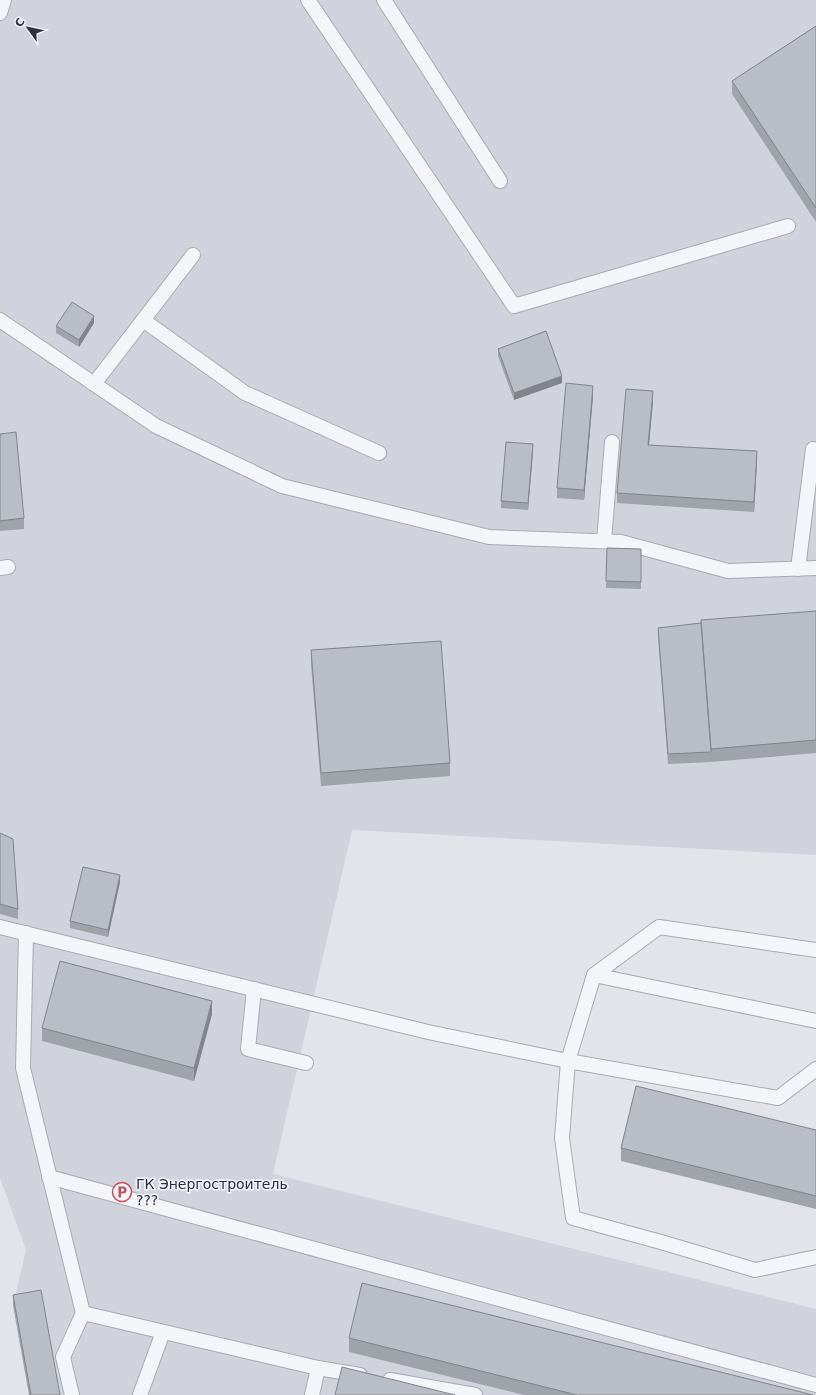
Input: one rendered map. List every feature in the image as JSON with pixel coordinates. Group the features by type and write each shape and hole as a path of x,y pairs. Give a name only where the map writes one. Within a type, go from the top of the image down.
{"lane":[{"path":"0,13 4,0"},
{"path":"308,0 514,306 788,226"},
{"path":"384,0 500,181"},
{"path":"94,384 193,255"},
{"path":"0,320 156,426 282,486 489,537 621,542 728,570 816,568"},
{"path":"143,320 245,393 380,453"},
{"path":"604,541 612,442"},
{"path":"798,569 813,449"},
{"path":"0,927 428,1032 568,1062 778,1098 816,1069"},
{"path":"816,950 659,927 594,975 568,1062 562,1138 573,1218 755,1270 816,1257"},
{"path":"26,933 23,1068 82,1313 63,1357 72,1395"},
{"path":"594,975 816,1021"},
{"path":"254,989 248,1049 306,1063"},
{"path":"49,1177 816,1385"},
{"path":"82,1313 318,1368 475,1395"},
{"path":"142,1394 164,1332"},
{"path":"312,1395 318,1368"}],"shaded area":[{"path":"0,0 816,0 816,855 352,830 273,1174 816,1309 816,1395 29,1395 13,1305 26,1250 0,1178"}],"building":[{"path":"816,26 816,208 732,81"},
{"path":"72,302 94,316 79,340 56,326"},
{"path":"546,331 562,376 514,393 498,349"},
{"path":"566,383 593,386 584,490 557,488"},
{"path":"626,389 653,391 648,445 757,451 754,502 617,493"},
{"path":"16,432 24,518 0,521 0,434"},
{"path":"506,442 533,444 528,503 501,501"},
{"path":"607,548 641,549 641,582 606,581"},
{"path":"816,611 816,740 711,749 701,620"},
{"path":"701,623 711,752 668,754 658,628"},
{"path":"441,641 450,763 321,773 311,650"},
{"path":"0,833 13,839 18,909 0,904"},
{"path":"83,867 120,875 108,930 70,921"},
{"path":"60,961 212,1001 194,1068 42,1028"},
{"path":"636,1086 816,1130 816,1196 621,1148"},
{"path":"362,1283 813,1395 577,1395 349,1338"},
{"path":"41,1290 60,1395 31,1395 13,1295"},
{"path":"342,1367 455,1395 335,1395"}],"place":[{"name":"ГК Энергостроитель ???","path":"122,1192"}]}
